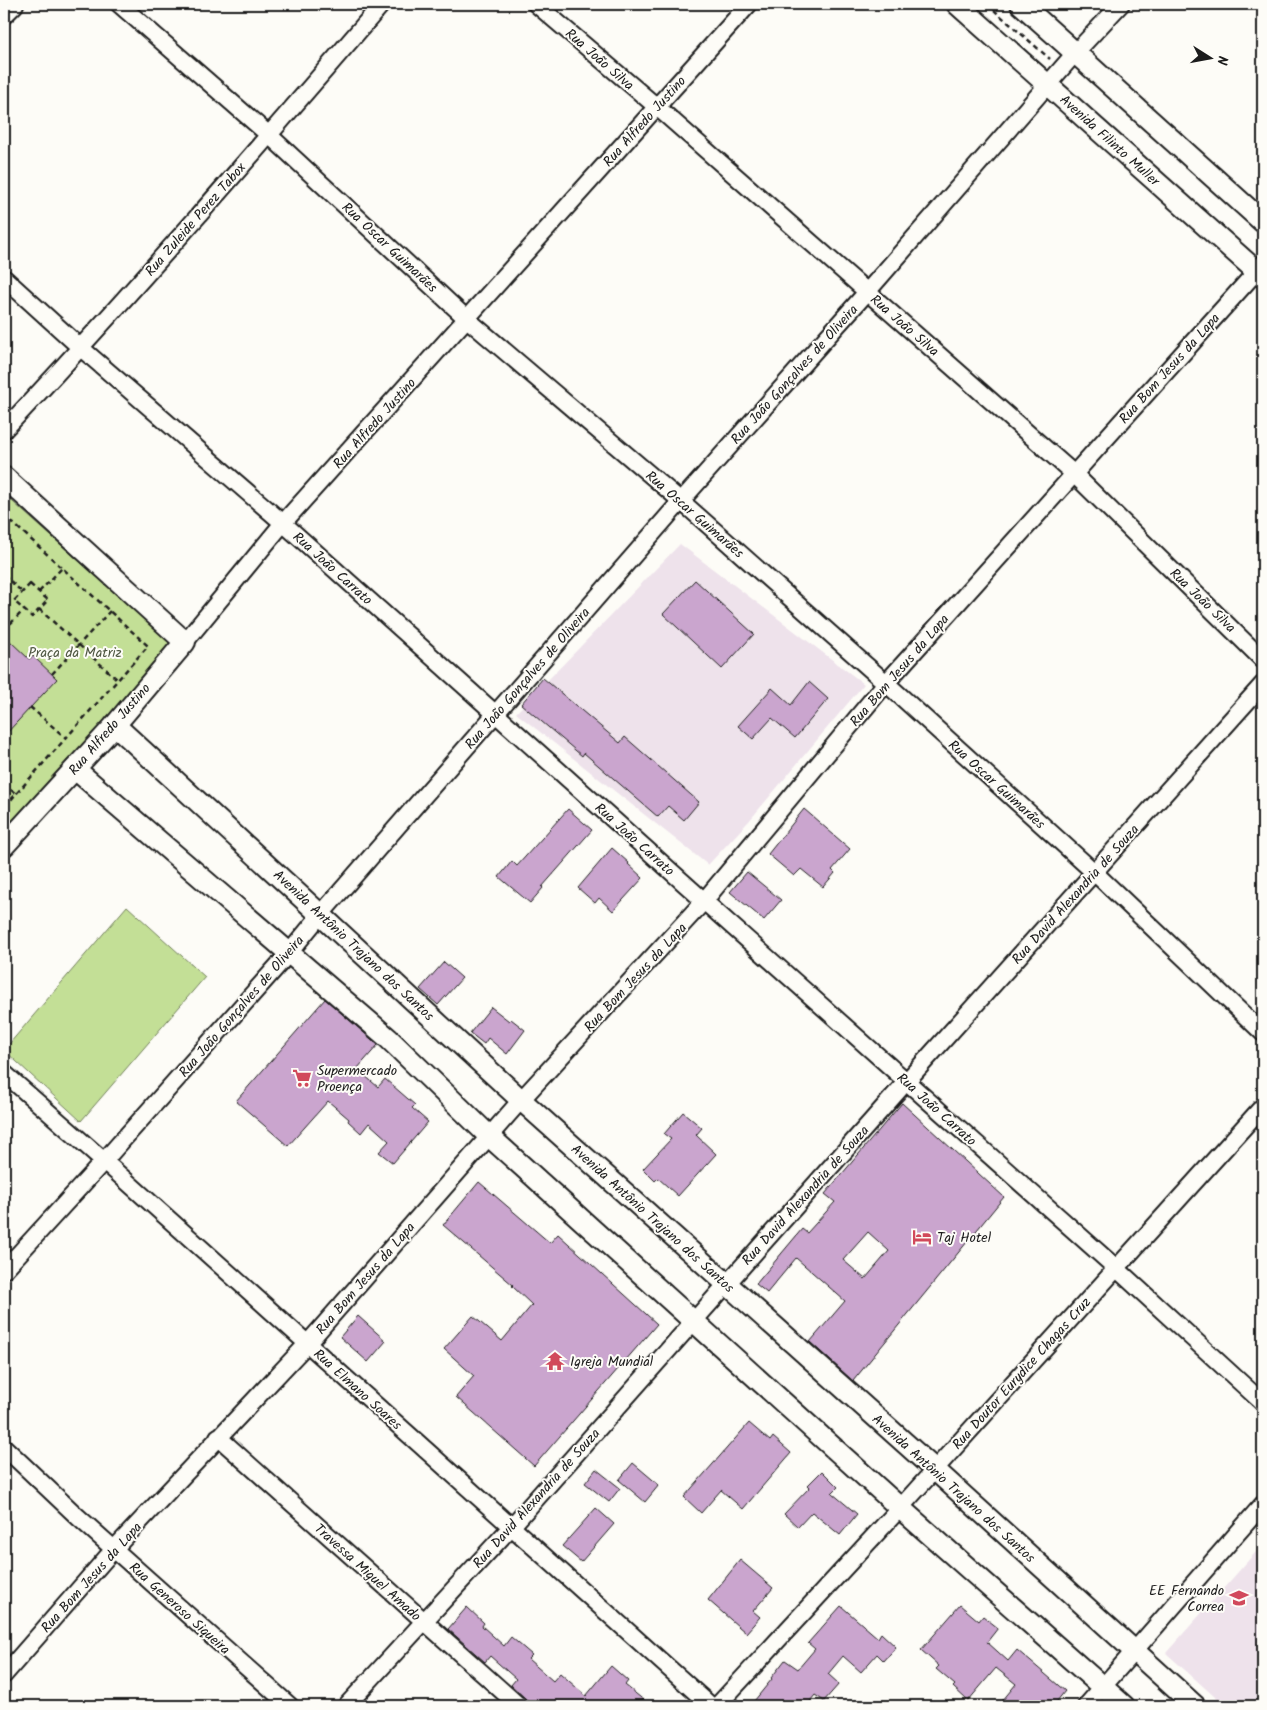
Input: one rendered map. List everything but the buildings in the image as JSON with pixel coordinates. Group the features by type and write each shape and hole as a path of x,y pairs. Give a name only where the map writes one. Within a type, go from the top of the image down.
{"main road":[{"path":"4,13 13,4"},
{"name":"Avenida Filinto Muller","path":"957,4 1261,271"},
{"path":"1021,4 1263,222"},
{"path":"4,476 185,642"},
{"name":"Rua Alfredo Justino","path":"4,846 75,769 185,642"},
{"name":"Avenida Antônio Trajano dos Santos","path":"114,725 521,1100 934,1469 1195,1706"},
{"path":"75,769 388,1038 489,1136 900,1508 1124,1706"}],"street":[{"name":"Rua Oscar Guimarães","path":"119,4 269,135 467,319 681,501 886,683 1094,872 1263,1033"},
{"name":"Rua Zuleide Perez Tabox","path":"4,430 81,348 382,4"},
{"name":"Rua João Silva","path":"536,4 1073,473 1263,660"},
{"name":"Rua Alfredo Justino","path":"185,642 284,523 749,4"},
{"path":"1076,52 1121,4"},
{"name":"Rua João Gonçalves de Oliveira","path":"4,1270 289,953 681,501 867,292 1076,52"},
{"name":"Rua Bom Jesus da Lapa","path":"4,1675 114,1549 307,1344 521,1100 704,901 886,683 1073,473 1261,271"},
{"name":"Rua João Carrato","path":"4,278 81,348 284,523 906,1082 1116,1268 1263,1403"},
{"name":"Rua David Alexandria de Souza","path":"346,1706 512,1526 906,1082 1263,684"},
{"name":"Rua Elmano Soares","path":"4,1073 711,1706"},
{"name":"Rua Doutor Eurydice Chagas Cruz","path":"717,1706 900,1508 1263,1106"},
{"name":"Travessa Miguel Amado","path":"218,1437 519,1706"},
{"name":"Rua Generoso Siqueira","path":"4,1447 114,1549 290,1706"},
{"path":"1086,1706 1263,1504"}],"path":[{"path":"4,515 148,646 4,808"},
{"path":"4,532 12,522"},
{"path":"39,592 62,567"},
{"path":"4,576 22,592"},
{"path":"30,584 39,592 48,600 32,617 14,602 30,584"},
{"path":"39,609 118,680"},
{"path":"4,630 24,610"},
{"path":"52,674 110,611"},
{"path":"30,707 66,738"},
{"path":"4,784 16,794"}],"shaded area":[{"path":"680,544 864,684 749,821 708,865 516,713"},
{"name":"EE Fernando Correa","path":"1263,1544 1263,1706 1225,1706 1166,1653"}],"green space":[{"name":"Praça da Matriz","path":"4,494 174,646 4,837"},
{"path":"127,906 205,977 81,1121 4,1050"}],"place":[{"name":"Supermercado Proença","path":"302,1078"},
{"name":"Taj Hotel","path":"922,1237"},
{"name":"Igreja Mundial","path":"555,1361"},
{"name":"EE Fernando Correa","path":"1239,1598"}]}
